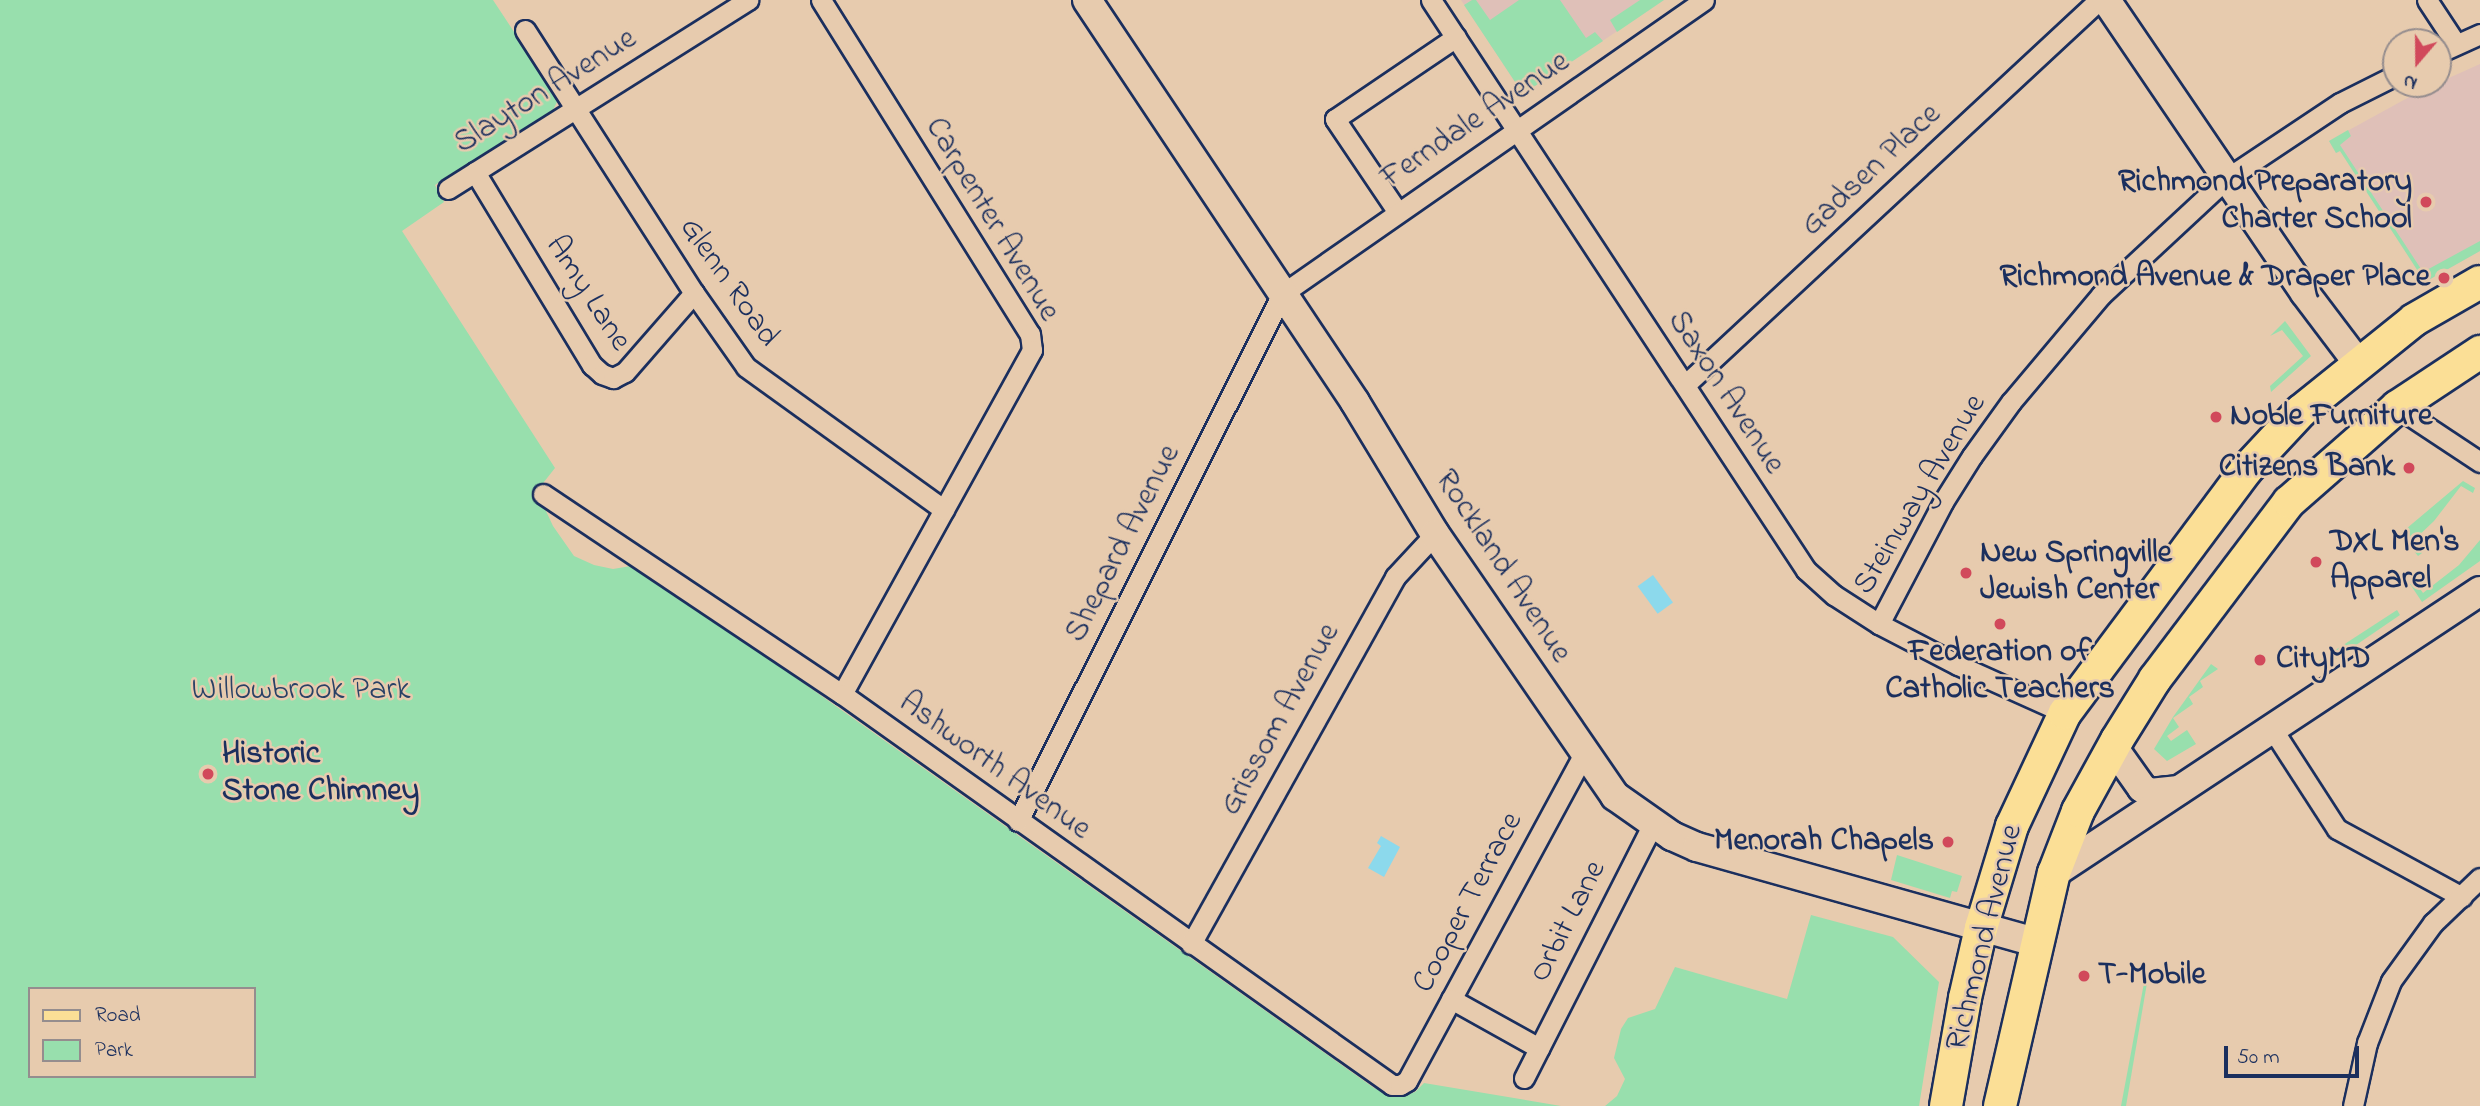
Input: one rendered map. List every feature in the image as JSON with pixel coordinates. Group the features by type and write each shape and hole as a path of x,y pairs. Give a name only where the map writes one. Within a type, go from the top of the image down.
{"main road":[{"name":"Richmond Avenue","path":"1946,1106 1965,998 1981,928 2012,826 2065,713 2246,470 2301,411 2414,320 2480,282"},
{"name":"Richmond Avenue","path":"2000,1106 2053,873 2078,811 2155,679 2289,502 2396,407 2480,352"}],"street":[{"name":"Slayton Avenue","path":"448,189 748,0"},
{"name":"Carpenter Avenue","path":"821,0 1030,334 1032,350 842,694"},
{"name":"Rockland Avenue","path":"1087,0 1355,402 1436,534 1615,796 1653,824 1706,850 2036,942"},
{"name":"Saxon Avenue","path":"1432,0 1806,570 1834,594 1879,624 1958,665 2065,713"},
{"name":"Ferndale Avenue","path":"1282,294 1396,211 1518,130 1704,0"},
{"name":"Gadsen Place","path":"1686,384 2099,0"},
{"path":"2106,0 2305,293 2358,363"},
{"path":"2427,0 2456,44"},
{"name":"Glenn Road","path":"525,30 694,293 746,367 944,510"},
{"path":"2452,46 2480,34"},
{"path":"1396,211 1335,118 1456,37"},
{"name":"Steinway Avenue","path":"1879,624 1943,502 2011,402 2101,295 2226,179 2340,103 2382,82"},
{"name":"Amy Lane","path":"475,172 592,365 601,374 613,378 625,372 694,293"},
{"name":"Shepard Avenue","path":"1018,821 1282,294"},
{"path":"2396,407 2480,462"},
{"name":"Ashworth Avenue","path":"543,494 842,694 1392,1085 1407,1081"},
{"name":"Grissom Avenue","path":"1191,944 1395,577 1436,534"},
{"path":"2053,873 2480,591"},
{"path":"2271,727 2337,829 2462,897"},
{"path":"2113,747 2142,788 2150,793 2179,790"},
{"name":"Cooper Terrace","path":"1407,1081 1584,753"},
{"name":"Orbit Lane","path":"1524,1078 1653,824"},
{"path":"2353,1106 2367,1043 2391,981 2425,933 2480,878"},
{"path":"1451,999 1539,1048"}],"shaded area":[{"path":"1461,0 1664,0 1523,94"},
{"name":"Richmond Preparatory Charter School","path":"2480,64 2480,251 2425,282 2340,151 2336,153 2329,141 2407,98 2452,98 2452,77"}],"green space":[{"name":"Willowbrook Park","path":"0,0 493,0 555,94 557,102 553,110 435,185 444,202 402,231 555,468 540,487 539,496 553,526 574,556 594,565 613,569 637,565 1374,1088 1403,1096 1415,1092 1424,1083 1561,1106 0,1106"},
{"path":"1476,0 1490,20 1519,0 1560,0 1586,38 1595,32 1603,41 1523,94 1464,5"},
{"path":"1640,0 1664,0 1617,32 1610,20"},
{"path":"2348,130 2351,136 2340,145 2423,272 2480,241 2480,251 2425,282 2340,151 2336,153 2329,141"},
{"path":"2285,321 2311,356 2271,392 2270,386 2303,356 2282,330 2270,336"},
{"path":"2463,481 2475,488 2473,493 2461,486 2434,521 2413,541 2422,553 2418,556 2400,534"},
{"path":"2480,540 2480,561 2422,602 2410,584 2416,583 2423,593 2459,565"},
{"path":"2397,610 2400,615 2321,669 2317,662"},
{"path":"2211,664 2218,669 2200,681 2203,687 2189,697 2193,704 2173,718 2179,727 2167,736 2171,741 2187,730 2196,744 2167,761 2154,749 2173,717"},
{"path":"1897,855 1962,876 1957,892 1952,891 1950,898 1891,880"},
{"path":"1811,915 1893,937 1939,982 1919,1106 1605,1106 1617,1096 1625,1079 1614,1058 1621,1029 1628,1018 1655,1009 1675,967 1787,999"},
{"path":"2144,983 2147,983 2126,1106 2121,1106"}],"water":[{"path":"1653,575 1673,603 1658,614 1638,586"},
{"path":"1381,836 1400,847 1384,877 1368,868 1381,846 1377,843"}],"place":[{"name":"Richmond Preparatory Charter School","path":"2426,202"},
{"name":"Richmond Avenue & Draper Place","path":"2444,278"},
{"name":"Noble Furniture","path":"2216,417"},
{"name":"Citizens Bank","path":"2409,468"},
{"name":"DXL Men's Apparel","path":"2316,562"},
{"name":"New Springville Jewish Center","path":"1966,573"},
{"name":"Federation of Catholic Teachers","path":"2000,624"},
{"name":"CityMD","path":"2260,660"},
{"name":"Historic Stone Chimney","path":"208,774"},
{"name":"Menorah Chapels","path":"1948,842"},
{"name":"T-Mobile","path":"2084,976"}]}
